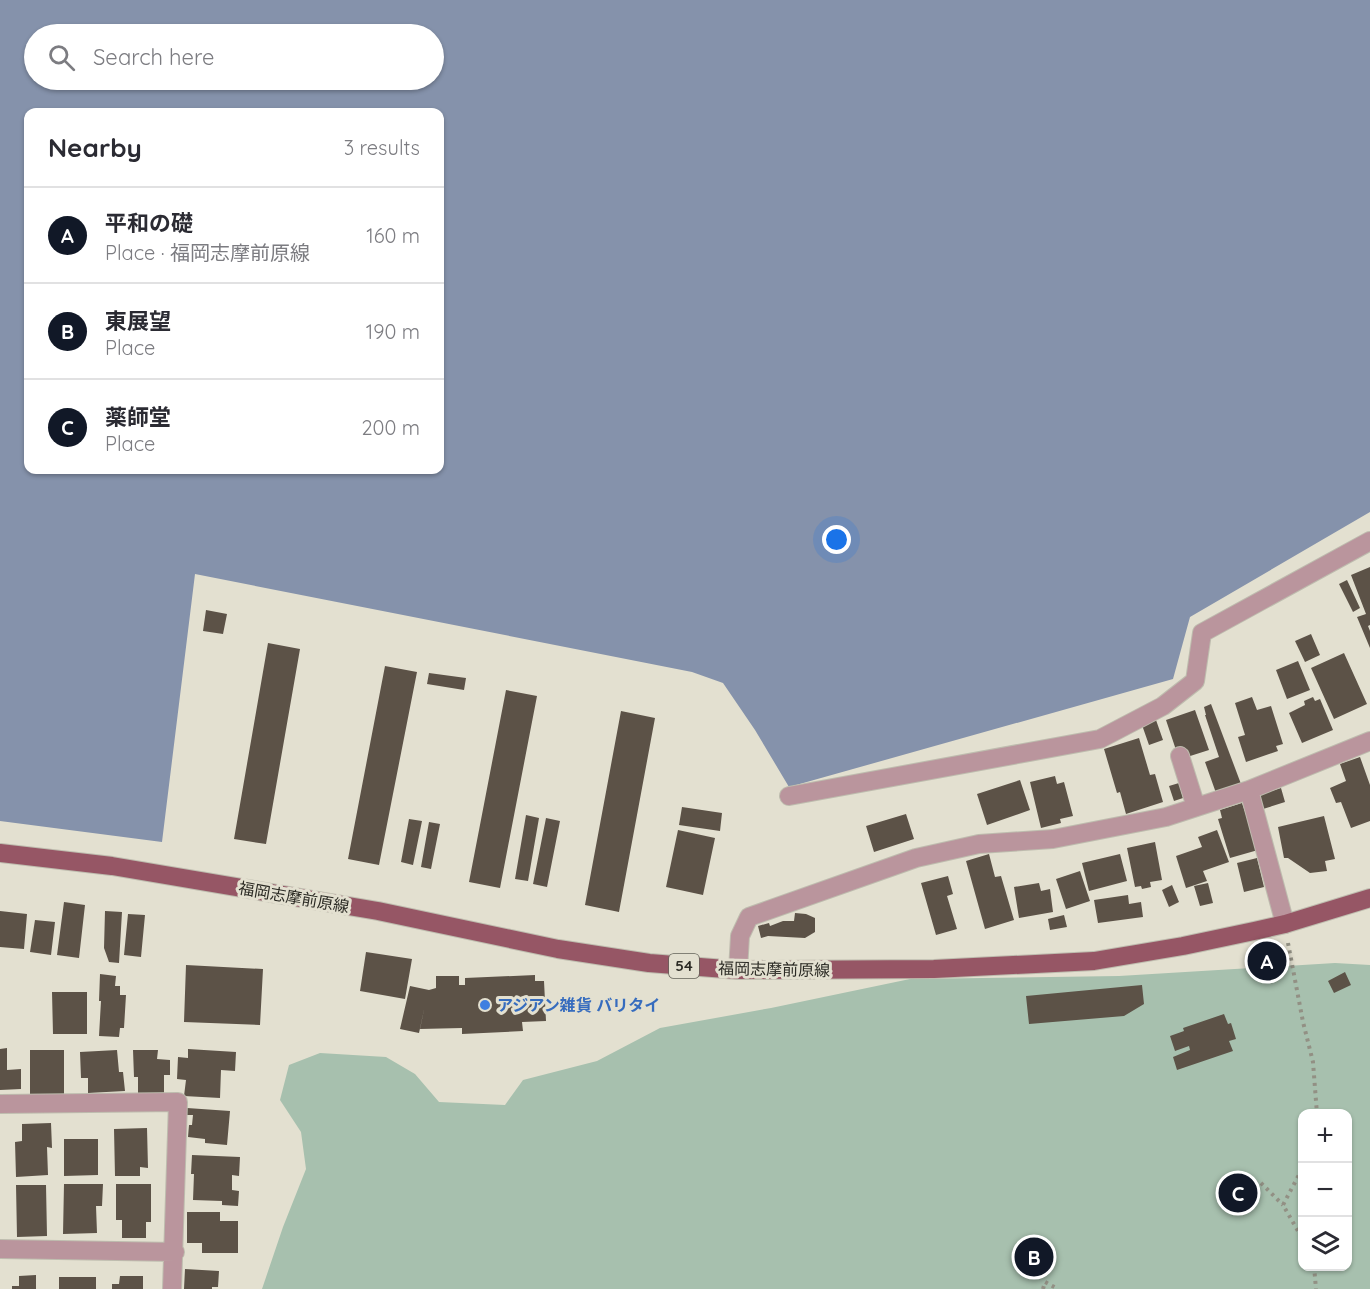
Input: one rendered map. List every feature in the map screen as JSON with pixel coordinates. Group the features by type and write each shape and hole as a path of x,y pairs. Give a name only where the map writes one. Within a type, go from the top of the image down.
{"main road":[{"name":"福岡志摩前原線","path":"0,853 112,866 378,911 558,949 649,963 738,970 934,969 1094,961 1183,946 1285,924 1370,898"}],"street":[{"path":"789,796 1100,739 1163,706 1195,681 1202,633 1370,541"},
{"path":"738,970 740,936 749,917 916,858 979,844 1053,839 1166,818 1249,790 1370,741"},
{"path":"1180,756 1196,807"},
{"path":"1249,790 1285,924"},
{"path":"0,1104 178,1102 175,1252 172,1289"},
{"path":"0,1250 175,1252"}],"path":[{"path":"1285,924 1303,1022 1313,1062 1317,1109"},
{"path":"1283,1204 1298,1176"},
{"path":"1242,1191 1259,1180 1283,1204 1298,1231"},
{"path":"1314,1271 1316,1289"},
{"path":"1042,1289 1045,1282 1058,1289"}],"green space":[{"path":"1335,963 1370,965 1370,1289 262,1289 306,1169 301,1132 280,1100 289,1065 320,1053 386,1057 415,1074 439,1102 505,1105 523,1080 597,1061 660,1028 910,979 1119,976"}],"water":[{"path":"0,0 1370,0 1370,512 1190,617 1173,679 789,787 755,730 723,683 692,672 195,574 162,842 0,821"}],"building":[{"path":"1370,567 1370,625 1368,626 1370,648 1357,617 1366,614 1351,575"},
{"path":"1347,580 1360,608 1353,612 1339,584"},
{"path":"206,610 227,614 223,634 203,631"},
{"path":"1311,634 1320,655 1305,662 1295,641"},
{"path":"268,643 300,649 266,844 234,839"},
{"path":"1344,653 1367,704 1334,719 1311,668"},
{"path":"1298,661 1310,690 1287,699 1276,670"},
{"path":"385,666 417,672 379,865 348,859"},
{"path":"429,673 466,678 464,690 427,684"},
{"path":"506,690 537,696 500,888 469,882"},
{"path":"1252,697 1257,710 1271,706 1283,744 1276,746 1278,751 1246,762 1238,737 1245,735 1235,703"},
{"path":"1313,697 1315,701 1320,699 1333,730 1302,743 1289,713 1305,705 1304,701"},
{"path":"1211,704 1241,784 1216,793 1205,762 1219,757 1205,715 1204,707"},
{"path":"1195,710 1209,750 1187,757 1177,753 1166,720"},
{"path":"621,711 655,718 619,912 585,905"},
{"path":"1156,720 1163,740 1149,745 1142,725"},
{"path":"1139,738 1150,775 1155,774 1163,802 1126,814 1104,749"},
{"path":"1360,757 1370,785 1370,821 1351,828 1341,802 1336,803 1330,788 1346,781 1340,764"},
{"path":"1055,776 1057,784 1064,782 1073,816 1060,819 1061,823 1041,828 1030,782"},
{"path":"1020,780 1030,810 987,825 977,794"},
{"path":"1179,783 1183,798 1174,801 1169,786"},
{"path":"1281,788 1285,802 1263,809 1259,795"},
{"path":"1242,803 1258,850 1230,858 1218,819 1222,818 1220,810"},
{"path":"682,807 722,813 720,831 679,825"},
{"path":"906,814 914,839 874,852 866,826"},
{"path":"526,815 539,818 528,881 515,879"},
{"path":"1324,816 1335,859 1325,861 1327,871 1310,873 1288,858 1284,858 1278,827"},
{"path":"546,818 560,821 547,887 533,884"},
{"path":"409,819 422,821 413,865 401,862"},
{"path":"429,822 440,824 431,869 421,867"},
{"path":"678,830 715,838 703,895 666,887"},
{"path":"1217,830 1229,862 1203,871 1207,881 1186,888 1176,856 1202,847 1198,837"},
{"path":"1155,842 1162,880 1150,882 1151,887 1142,889 1141,886 1135,887 1127,848"},
{"path":"989,854 995,877 1001,876 1014,920 985,929 966,861"},
{"path":"1120,854 1127,881 1089,891 1082,863"},
{"path":"1257,858 1264,887 1244,892 1237,863"},
{"path":"1080,871 1090,901 1066,909 1056,879"},
{"path":"948,876 953,894 947,896 957,929 936,935 921,883"},
{"path":"1039,883 1041,891 1050,889 1053,912 1019,918 1014,887"},
{"path":"1208,883 1213,903 1200,906 1194,886"},
{"path":"1172,885 1179,902 1169,907 1162,890"},
{"path":"1128,895 1129,904 1141,902 1143,917 1098,923 1094,900"},
{"path":"64,902 85,905 79,958 57,955"},
{"path":"0,911 27,914 24,949 0,947"},
{"path":"105,911 122,912 119,963 109,962 104,948"},
{"path":"795,913 815,918 815,932 805,938 768,936 761,938 758,926 794,921"},
{"path":"128,914 145,915 141,957 124,955"},
{"path":"1064,915 1067,927 1050,930 1048,919"},
{"path":"35,920 55,922 51,955 30,952"},
{"path":"366,952 412,959 405,999 360,991"},
{"path":"186,965 263,969 260,1025 184,1022"},
{"path":"1345,972 1351,985 1334,993 1328,981"},
{"path":"100,974 116,976 115,986 120,986 120,995 126,995 124,1028 120,1028 119,1037 99,1036"},
{"name":"アジアン雑貨 バリタイ","path":"535,975 535,981 544,981 546,1021 522,1022 523,1031 462,1034 462,1028 420,1029 425,1005 419,1033 400,1029 410,986 429,990 436,988 436,976 459,976 459,985 465,985 465,978"},
{"path":"1142,985 1144,1004 1124,1016 1029,1024 1026,996"},
{"path":"52,992 87,992 87,1034 53,1034"},
{"path":"1224,1014 1228,1024 1231,1023 1236,1039 1229,1041 1233,1051 1177,1070 1173,1057 1190,1050 1189,1046 1175,1051 1170,1036 1184,1031 1183,1028"},
{"path":"7,1048 7,1070 21,1069 21,1089 0,1090 0,1049"},
{"path":"188,1049 236,1052 235,1071 221,1070 220,1098 184,1096 186,1080 177,1079 178,1057 188,1058"},
{"path":"30,1050 64,1050 64,1094 30,1094"},
{"path":"117,1050 119,1072 123,1072 125,1091 88,1093 88,1078 81,1078 80,1052"},
{"path":"133,1050 158,1050 157,1059 170,1060 170,1075 164,1075 164,1093 138,1094 138,1077 134,1077"},
{"path":"187,1108 230,1111 227,1145 205,1143 205,1139 188,1137 193,1115 187,1115"},
{"path":"51,1123 52,1148 47,1147 48,1175 16,1177 15,1142 22,1141 22,1124"},
{"path":"147,1128 148,1168 140,1167 140,1176 115,1176 114,1129"},
{"path":"64,1139 98,1139 98,1175 64,1176"},
{"path":"192,1155 240,1157 239,1176 232,1175 232,1190 239,1191 238,1206 222,1205 222,1201 193,1200"},
{"path":"64,1184 103,1184 102,1206 96,1206 97,1233 63,1234"},
{"path":"116,1184 151,1184 151,1222 146,1222 146,1238 122,1238 122,1220 116,1220"},
{"path":"1239,1184 1245,1195 1236,1200 1230,1189"},
{"path":"16,1185 46,1185 47,1236 17,1237"},
{"path":"187,1212 220,1212 220,1221 238,1221 238,1253 202,1253 202,1243 187,1243"},
{"path":"185,1269 219,1271 218,1287 184,1289"},
{"path":"36,1275 36,1289 12,1289 12,1286 19,1286 19,1276"},
{"path":"120,1276 143,1276 143,1289 112,1289 112,1284 119,1284"},
{"path":"59,1277 96,1277 96,1289 59,1289"}],"place":[{"name":"平和の礎","path":"1267,961"},
{"name":"アジアン雑貨 バリタイ","path":"485,1005"},
{"name":"薬師堂","path":"1238,1193"},
{"name":"東展望","path":"1034,1257"}]}
